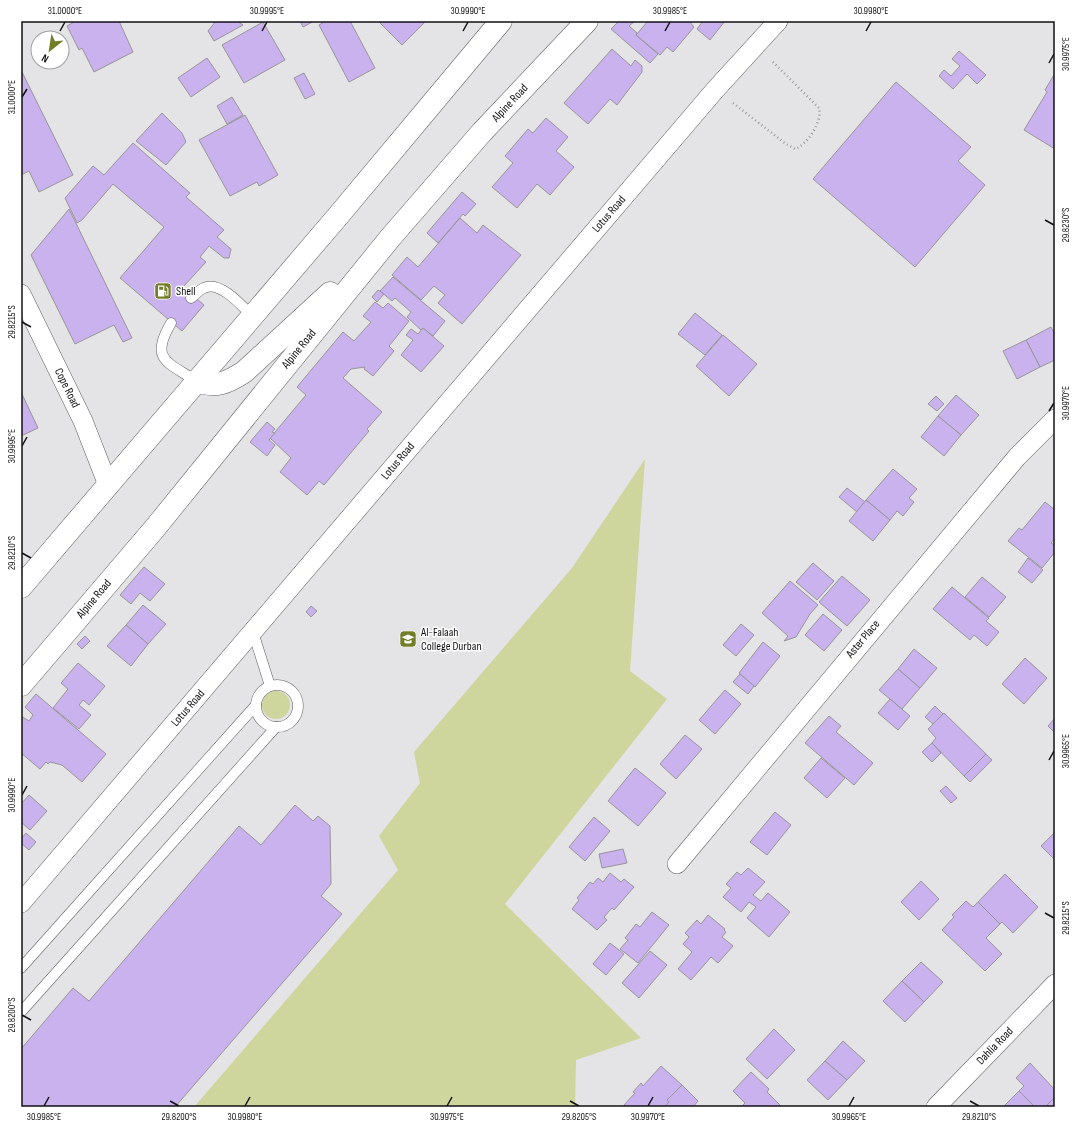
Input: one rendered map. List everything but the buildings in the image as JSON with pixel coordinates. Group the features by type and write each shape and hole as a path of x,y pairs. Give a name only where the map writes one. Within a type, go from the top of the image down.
{"main road":[{"path":"21,587 338,216 501,21"},
{"name":"Alpine Road","path":"21,685 155,528 390,238 482,132 587,21"},
{"path":"196,381 208,385 220,384 233,379 244,372 390,238"}],"street":[{"name":"Lotus Road","path":"21,903 715,90 755,44 778,21"},
{"name":"Cope Road","path":"21,294 83,420 108,485"},
{"name":"Aster Place","path":"677,864 1017,457 1055,419"},
{"name":"Dahlia Road","path":"936,1107 1055,984"}],"lane":[{"path":"191,298 204,288 210,287 219,289 231,295 252,316"},
{"path":"171,324 160,343 160,350 163,357 169,364 196,381"},
{"path":"253,632 270,686"},
{"path":"278,685 286,687 293,692 298,703 296,715 291,722 284,726 276,727 268,725 261,720 257,713 256,705 258,697 263,690 270,686 278,685"},
{"path":"21,968 256,705"},
{"path":"21,1012 276,727"}],"path":[{"path":"715,90 786,144 795,149 801,145 819,123 821,114 820,108 787,78 755,44"}],"green space":[{"path":"645,459 630,671 667,699 505,904 641,1038 576,1060 575,1107 194,1107 398,870 379,836 420,783 414,752 572,568"},
{"path":"276,691 286,695 290,705 286,715 276,719 266,715 262,705 266,695"}],"place":[{"name":"Shell","path":"163,291"},
{"name":"Al-Falaah College Durban","path":"408,639"}]}
